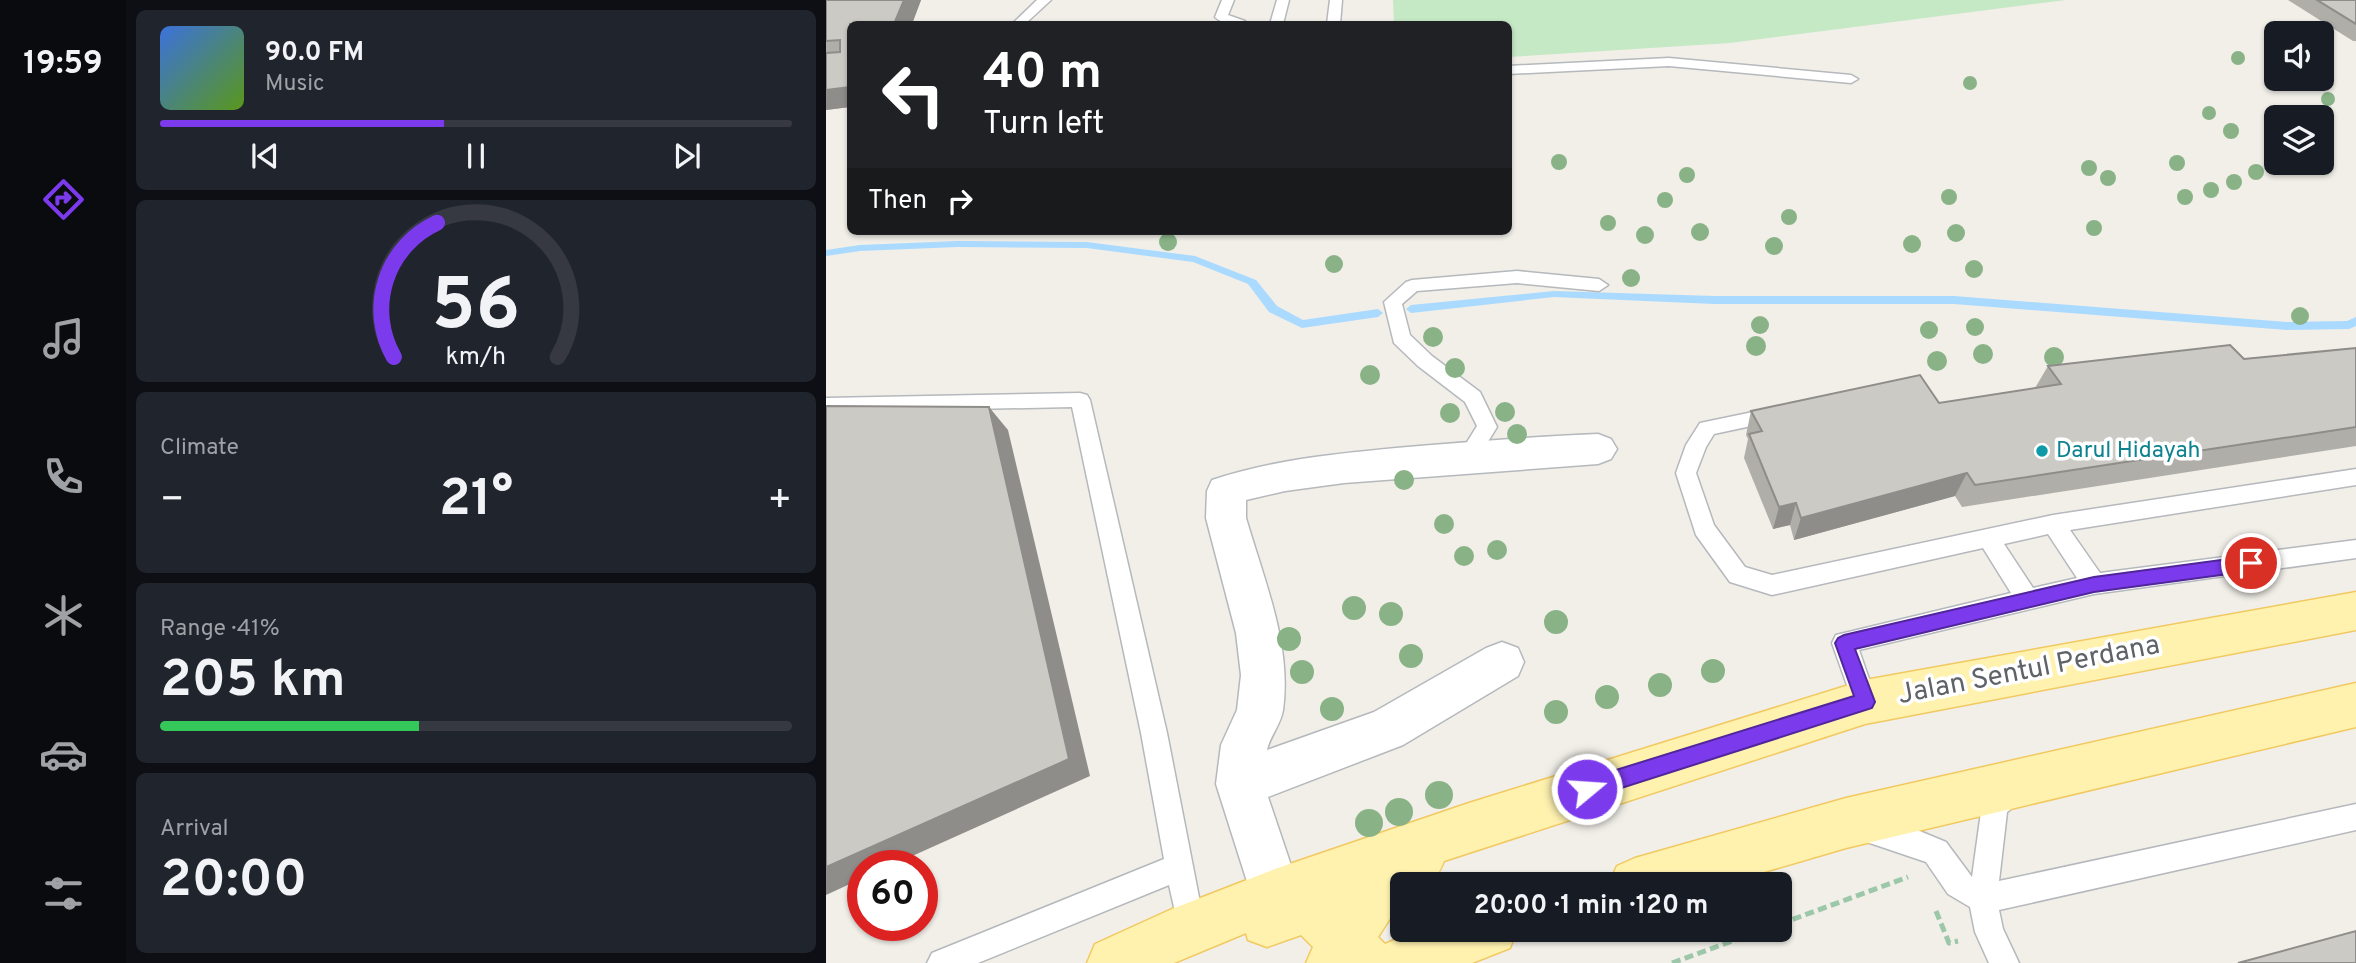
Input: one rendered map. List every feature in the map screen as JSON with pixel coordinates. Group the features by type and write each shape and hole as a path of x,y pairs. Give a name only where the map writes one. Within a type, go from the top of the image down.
{"main road":[{"name":"Jalan Sentul Perdana","path":"1152,946 1275,895 1469,828 1865,702 2356,611"},
{"path":"1677,872 1846,823 2356,705"},
{"path":"1152,946 1194,949 1308,906 1348,956 1380,884 1469,828"},
{"path":"1403,963 1457,942"}],"street":[{"path":"1275,895 1240,784 1244,746 1260,713 1263,675 1258,634 1226,518 1226,491 1260,479 1297,472 1469,456 1598,449"},
{"path":"1240,784 1387,729 1502,662"}],"lane":[{"path":"1021,21 1045,0"},
{"path":"1228,0 1221,17 1232,21"},
{"path":"1278,21 1283,0"},
{"path":"1334,21 1336,0"},
{"path":"1512,70 1670,62 1851,79"},
{"path":"1469,456 1487,427 1473,397 1425,361 1401,338 1392,302 1412,286 1433,283 1517,277 1599,285"},
{"path":"826,405 1080,400 1154,733 1179,867 1152,946"},
{"path":"1801,409 1707,428 1696,444 1686,473 1704,529 1738,575 1772,585 2053,524 2356,477"},
{"path":"2053,524 2094,584"},
{"path":"1988,537 2027,599"},
{"path":"1865,702 1844,643 2094,584 2356,550"},
{"path":"2004,963 1989,932 1983,899 1995,806 2029,779"},
{"path":"1846,823 1905,839 1936,852 1958,884 1983,899 2356,817"},
{"path":"942,963 1179,867"}],"path":[{"path":"1672,963 1729,942"}],"green space":[{"path":"1393,0 2066,0 1730,43 1512,57 1512,21 1394,21"}],"building":[{"path":"826,0 904,0 895,21 847,21 847,87 826,90 826,53 840,52 840,40 826,41"},
{"path":"2317,0 2356,0 2356,24"},
{"name":"Darul Hidayah","path":"2230,345 2244,359 2356,348 2356,427 1975,485 1967,473 1801,518 1796,503 1779,507 1749,434 1762,431 1751,411 1920,375 1939,403 2061,384 2048,366"},
{"path":"826,406 989,407 1069,759 864,850 847,850 847,858 826,867"},
{"path":"2356,931 2356,963 2238,963"}],"waterway":[{"path":"826,253 860,248 958,244 1087,245 1195,259 1252,282 1273,309 1302,324 1378,313"},
{"path":"1411,309 1554,294 1714,300 1954,300 2287,326 2349,325 2356,321"}],"place":[{"name":"Darul Hidayah","path":"2042,451"}],"route":[{"path":"1587,789 1865,702 1844,643 2094,584 2251,563"}]}
